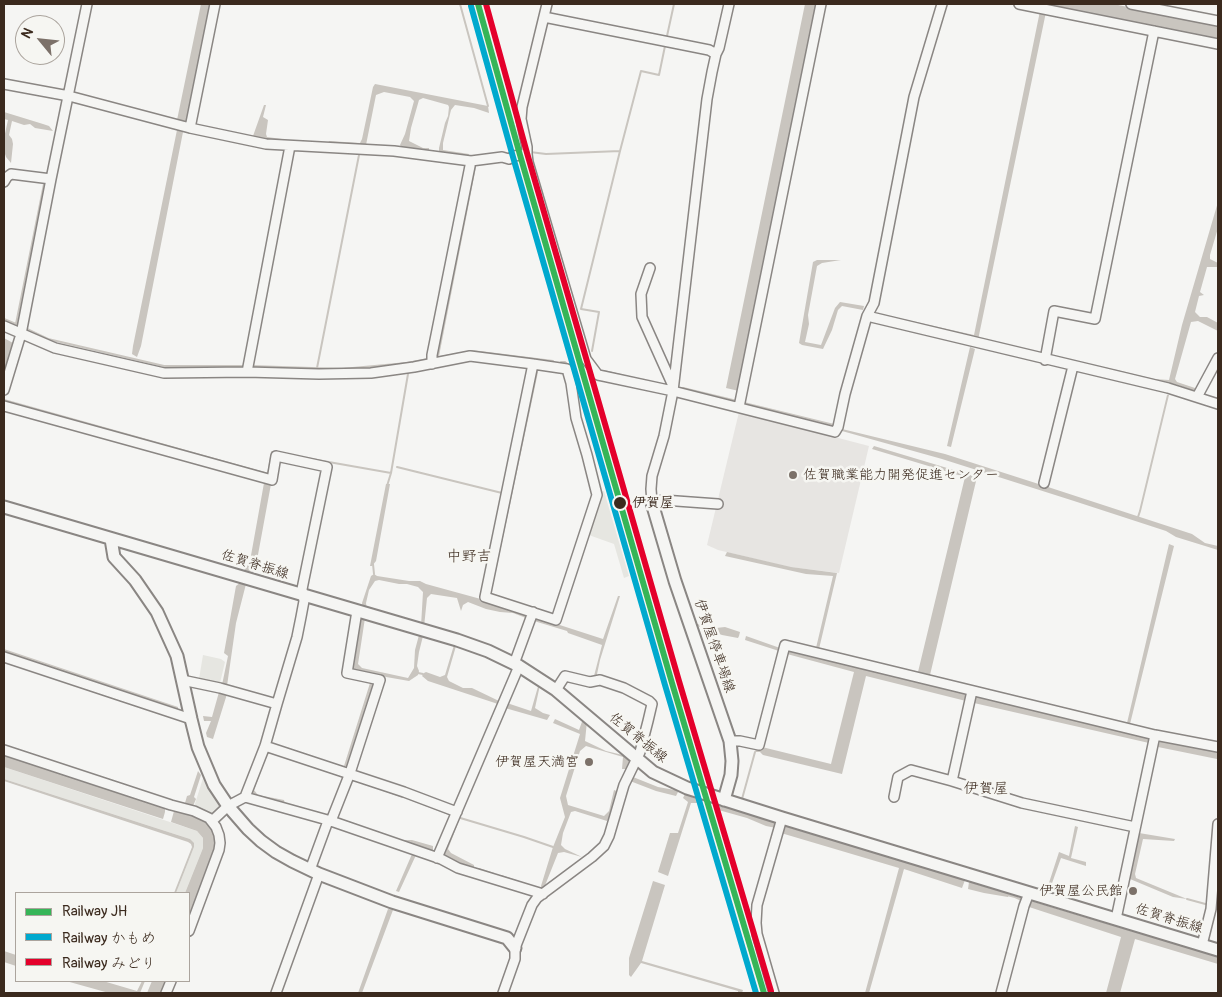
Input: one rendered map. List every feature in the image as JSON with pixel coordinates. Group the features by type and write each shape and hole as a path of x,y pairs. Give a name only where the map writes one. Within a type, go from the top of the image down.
{"main road":[{"name":"伊賀屋停車場線","path":"652,503 675,581 730,741 732,761 724,800"},
{"name":"佐賀脊振線","path":"4,507 457,640 488,651 516,665 556,690 653,772 687,788 1027,899 1116,919 1218,950"},
{"path":"110,539 114,557 135,580 157,612 177,656 198,747 214,785 228,806 248,828 261,841 292,861 314,872 392,902 507,938 515,948"}],"street":[{"path":"4,390 21,334 88,4"},
{"path":"190,128 215,4"},
{"path":"547,4 522,107 521,119 527,151 586,359 598,375 740,403 835,432 838,427 866,316 874,303 914,97 942,4"},
{"path":"718,504 663,500 652,503 651,488 652,476 664,436 673,389 707,99 729,4"},
{"path":"740,403 821,4"},
{"path":"1019,4 1218,44"},
{"path":"1131,4 1159,7 1218,22"},
{"path":"544,17 709,50 716,54"},
{"path":"1045,360 1054,311 1095,318 1154,31"},
{"path":"4,84 69,96 190,128 266,144 394,151 471,160 508,158 527,151"},
{"path":"248,368 290,146"},
{"path":"432,359 471,160"},
{"path":"4,182 11,174 51,180"},
{"path":"650,268 641,294 642,317 673,389"},
{"path":"866,316 1168,388 1218,404"},
{"path":"4,326 55,348 164,373 248,368 319,374 371,373 432,359 470,356 533,364 567,369 576,418 597,494 556,620 532,616 488,597 533,364"},
{"path":"1197,398 1218,358"},
{"path":"1044,483 1073,366"},
{"path":"4,406 268,479 276,456 327,467 302,589 304,601 297,637 265,746 245,797 228,806 212,821"},
{"path":"276,993 331,819 380,680 347,672 357,611"},
{"path":"437,858 503,704 532,616"},
{"path":"730,741 759,745 785,645 1128,729 1155,740 1218,747"},
{"path":"4,657 190,719"},
{"path":"503,993 516,959 515,948 532,905 537,898 604,846 609,836 624,785 640,752 652,704 624,688 600,680 590,682 565,676 556,690"},
{"path":"182,680 224,689 277,704"},
{"path":"952,781 972,691"},
{"path":"1116,919 1155,740"},
{"path":"265,746 404,792 456,816"},
{"path":"4,750 194,811 209,818 216,827 219,836 219,850 190,928"},
{"path":"894,797 898,777 911,770 1022,803 1136,827"},
{"path":"245,797 331,819 437,858 458,868 542,894"},
{"path":"774,993 757,934 756,923 757,905 782,818"},
{"path":"1202,945 1211,906 1218,824"},
{"path":"1001,993 1027,899"}],"shaded area":[{"path":"201,4 212,4 186,122 177,120"},
{"path":"805,4 817,4 739,391 726,388"},
{"path":"1043,4 1113,4 1218,25 1218,39"},
{"path":"1040,11 1046,12 978,340 875,316 876,313 974,335"},
{"path":"375,84 488,106 489,113 455,105 451,110 443,150 469,154 468,157 439,152 449,107 448,105 423,98 419,100 409,141 423,148 429,148 429,151 402,148 400,145 414,101 410,97 384,92 376,95 366,145 328,143 329,141 360,143"},
{"path":"264,105 266,105 263,117 268,120 267,137 282,139 282,141 269,141 253,136"},
{"path":"4,112 49,126 53,131 12,121 9,135 13,144 11,163 4,151 4,138 8,120 4,119"},
{"path":"177,130 183,132 141,346 137,357 132,354 133,346"},
{"path":"1218,202 1218,228 1210,259 1218,263 1218,267 1207,267 1200,292 1204,295 1199,296 1195,312 1200,317 1207,317 1218,323 1218,331 1198,321 1191,322 1175,379 1177,382 1198,389 1197,392 1154,379 1169,380 1182,325"},
{"path":"817,260 841,260 822,263 817,266 805,342 821,345 835,308 840,302 864,306 863,310 842,306 838,310 832,330 823,349 799,343 813,262"},
{"path":"4,338 13,343 4,374"},
{"path":"970,347 975,349 951,447 947,446"},
{"path":"1167,395 1169,395 1141,511 1139,511"},
{"name":"佐賀職業能力開発促進センター","path":"739,412 869,446 839,573 789,567 718,550 707,545"},
{"path":"842,429 945,454 1048,487 1192,534 1205,543 1218,546 1218,550 1074,501 942,459 842,431"},
{"path":"874,446 977,477 930,675 918,672 965,477 872,449"},
{"path":"264,483 271,484 255,571 248,572 244,570 250,561"},
{"path":"386,484 390,484 376,561 370,566"},
{"path":"604,491 629,576 624,578 614,544 586,534 599,492"},
{"path":"1169,544 1174,546 1130,724 1127,723"},
{"path":"727,552 791,567 837,573 819,649 816,648 833,576 806,574 725,556"},
{"path":"374,574 409,581 420,581 527,614 526,618 513,613 486,609 468,602 463,605 461,611 457,598 431,594 427,598 424,627 421,626 423,592 418,587 407,584 379,580 375,581 369,590 366,603 367,611 363,609 362,603 371,576"},
{"path":"241,582 246,584 236,623 227,686 222,685 228,656 224,653 236,586"},
{"path":"618,596 620,596 596,679 594,676 602,645 567,631 534,621 535,617 603,639"},
{"path":"361,617 365,618 358,664 362,668 408,678 414,668 415,650 419,635 423,636 417,666 418,675 409,681 352,671 350,667"},
{"path":"708,627 725,627 740,632 738,638 722,635 707,629"},
{"path":"746,636 780,648 779,651 745,640"},
{"path":"454,645 456,646 447,677 449,681 463,688 472,688 499,701 498,704 428,681 422,676 426,672 440,677 445,675"},
{"path":"4,649 178,707 178,711 4,653"},
{"path":"788,649 816,658 968,693 966,701 866,676 842,774 763,755 760,752 755,752 756,749 761,749 762,747 831,764 854,672 787,654"},
{"path":"203,655 221,659 225,662 220,683 199,679"},
{"path":"370,683 374,684 347,766 344,766"},
{"path":"539,683 535,708 550,715 547,720 505,708 507,703 531,711"},
{"path":"219,692 227,694 213,739 207,737 206,733 211,721 204,721 203,716 212,717"},
{"path":"975,695 1150,736 1149,743 974,703"},
{"path":"555,719 579,730 583,719 587,721 585,741 606,751 627,756 630,762 627,769 622,769 623,757 586,746 580,751 566,796 568,805 604,816 609,811 614,790 619,792 613,813 607,821 575,811 571,812 563,833 561,845 582,857 564,852 558,853 544,888 541,891 553,847 565,817 560,798 580,734 553,723"},
{"path":"1160,741 1218,752 1217,759 1158,747"},
{"path":"270,751 345,775 343,777 268,753 254,790 258,795 284,800 285,804 256,796 251,793 267,752"},
{"path":"4,754 165,807 163,819 4,767"},
{"path":"4,767 197,831 203,838 203,848 185,892 176,892 194,847 190,839 4,779"},
{"path":"198,771 201,775 193,806 185,803 187,796 190,795"},
{"path":"633,777 658,787 678,792 676,796 656,791 630,781"},
{"path":"203,778 220,806 219,810 212,815 194,807"},
{"path":"4,779 190,839 194,843 194,847 176,892 174,892 192,847 188,842 4,781"},
{"path":"685,794 699,800 699,803 691,803 668,876 658,872 670,833 678,833 688,802 683,798"},
{"path":"713,803 777,823 776,828 715,809"},
{"path":"174,811 200,818 214,832 216,840 215,848 190,915 190,892 185,892 203,848 203,838 197,831 171,822"},
{"path":"337,817 400,840 412,840 433,846 433,850 431,852 336,820"},
{"path":"460,818 448,849 451,853 474,865 474,869 462,866 442,854 443,852 445,853"},
{"path":"784,826 965,880 962,888 904,869 869,993 865,993 899,868 781,833"},
{"path":"1075,826 1078,827 1071,858 1086,862 1086,866 1061,858 1051,886 1046,892 1059,852 1069,856"},
{"path":"1139,833 1175,839 1174,841 1143,839 1135,874 1136,878 1187,899 1173,897 1130,879"},
{"path":"412,854 416,855 399,892 396,891"},
{"path":"653,881 665,885 642,961 743,990 742,993 641,963 631,977 629,975 629,958"},
{"path":"969,882 1009,894 1008,897 968,889"},
{"path":"1031,901 1218,957 1218,964 1135,939 1120,993 1106,993 1121,937 1029,907"},
{"path":"388,909 393,910 362,993 358,993"},
{"path":"4,951 15,955 15,966 4,962"},
{"path":"70,982 106,982 137,991 142,982 145,982 140,993 109,993"},
{"path":"152,982 166,982 161,993 147,993"}],"waterway":[{"path":"460,4 488,106"},
{"path":"667,36 674,4"},
{"path":"620,151 641,71 659,75 665,46"},
{"path":"530,152 546,154 620,151 581,309 599,312 592,351"},
{"path":"317,368 359,155"},
{"path":"438,356 475,167"},
{"path":"4,319 16,324 44,184"},
{"path":"27,329 48,339 164,366 244,366"},
{"path":"435,358 472,351 553,361"},
{"path":"251,366 342,369 407,363 428,359"},
{"path":"561,362 565,362 569,366"},
{"path":"1104,368 1154,380"},
{"path":"604,371 641,380"},
{"path":"492,585 537,372"},
{"path":"306,458 391,473 408,374"},
{"path":"683,388 737,401"},
{"path":"1211,397 1218,399"},
{"path":"4,400 268,474 272,452 276,453"},
{"path":"744,403 834,425"},
{"path":"397,467 502,493"},
{"path":"387,486 391,473"},
{"path":"1138,517 1140,511"},
{"path":"373,564 374,574"},
{"path":"697,625 701,626"},
{"path":"418,673 423,674"},
{"path":"742,799 755,752"},
{"path":"370,785 403,797"},
{"path":"410,799 452,815"},
{"path":"457,817 553,847"},
{"path":"479,869 494,874"},
{"path":"501,876 525,884"},
{"path":"1007,895 1024,901"},
{"path":"1187,899 1209,905"}],"rail line":[{"name":"JH","path":"478,4 672,683 764,993"},
{"name":"みどり","path":"486,4 679,681 771,991"},
{"name":"かもめ","path":"471,6 665,685 756,993"}],"place":[{"name":"佐賀職業能力開発促進センター","path":"793,475"},
{"name":"伊賀屋","path":"620,503"},
{"name":"伊賀屋天満宮","path":"589,762"},
{"name":"伊賀屋公民館","path":"1133,891"}],"district":[{"name":"中野吉","path":"469,557"},
{"name":"伊賀屋","path":"986,789"}]}
